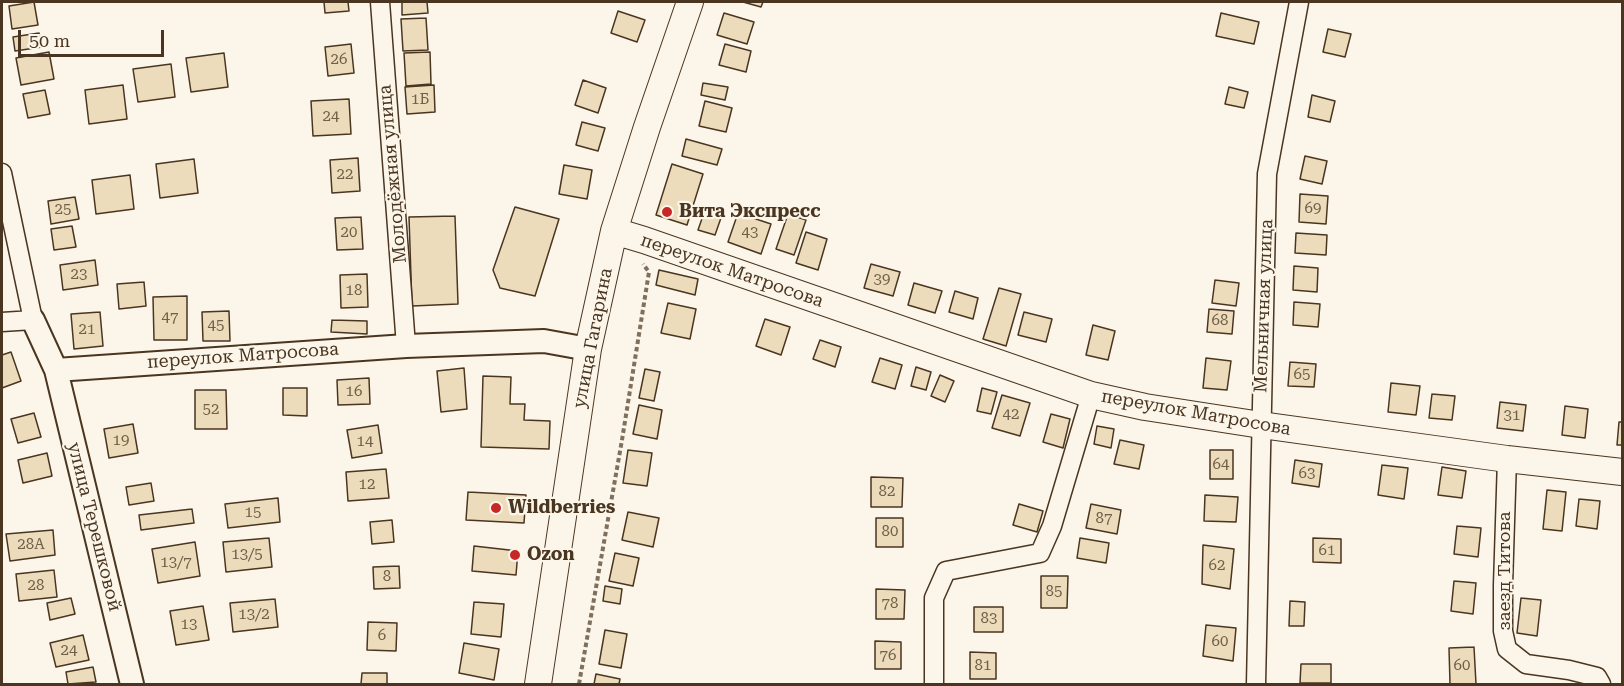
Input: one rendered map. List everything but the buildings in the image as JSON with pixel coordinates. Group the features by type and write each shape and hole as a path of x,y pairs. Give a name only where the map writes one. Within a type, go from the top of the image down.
{"main road":[{"name":"улица Гагарина","path":"538,684 588,349 614,231 690,2"},
{"name":"переулок Матросова","path":"614,231 1091,395 1145,407 1261,425 1507,459 1623,472"}],"street":[{"name":"Молодёжная улица","path":"380,2 406,346"},
{"name":"Мельничная улица","path":"1256,684 1267,174 1299,2"},
{"path":"2,173 33,320 56,370"},
{"path":"2,322 33,320"},
{"name":"переулок Матросова","path":"56,370 406,346 544,341 588,349"},
{"name":"улица Терешковой","path":"56,370 132,684"},
{"path":"934,684 934,598 946,571 1040,553 1052,526 1091,395"},
{"name":"заезд Титова","path":"1507,459 1503,631 1507,649 1526,664 1569,670 1597,677 1602,684"}],"path":[{"path":"579,684 649,272 639,258"}],"place":[{"name":"Вита Экспресс","path":"667,212"},
{"name":"Wildberries","path":"496,508"},
{"name":"Ozon","path":"515,555"}]}
